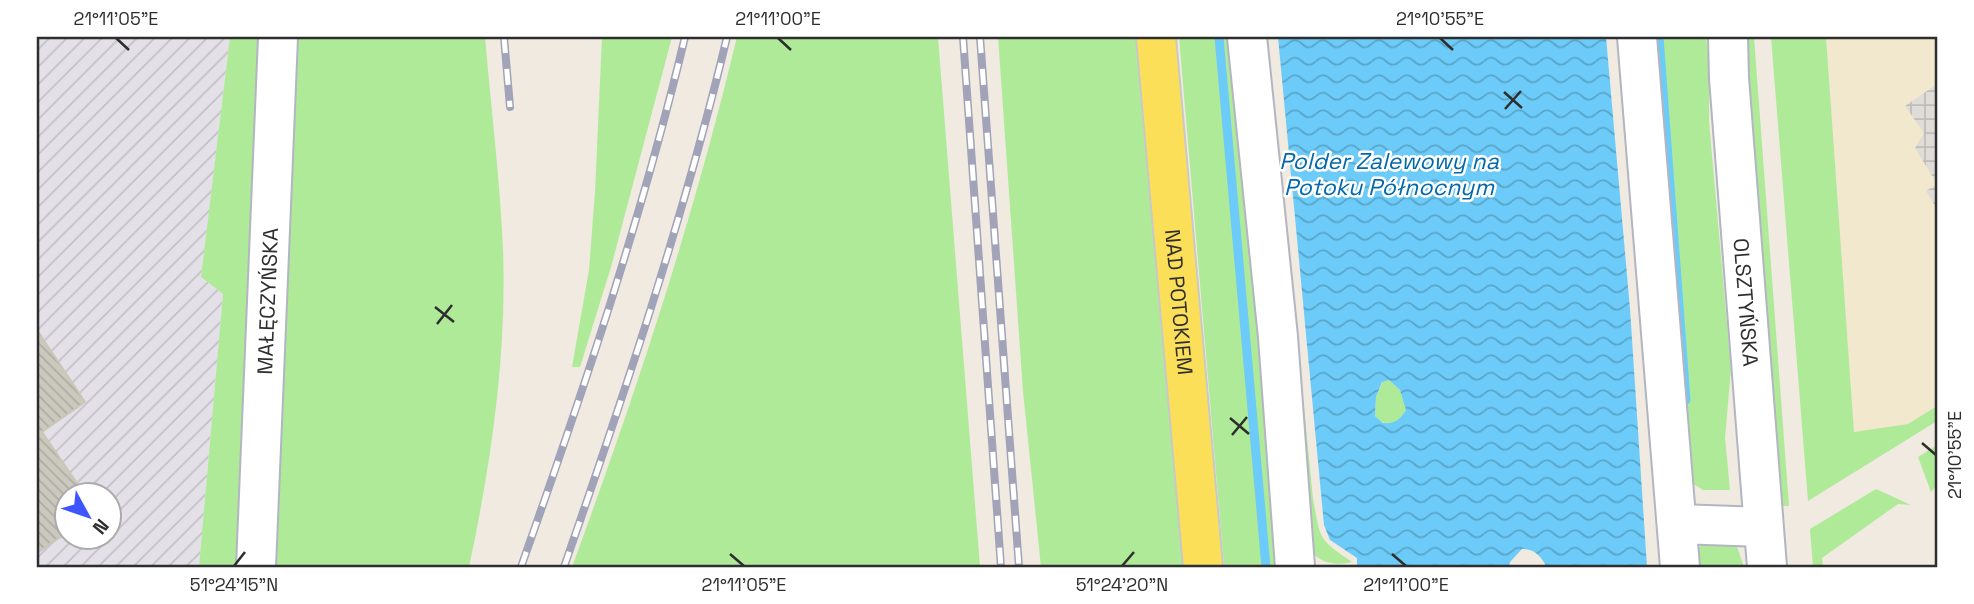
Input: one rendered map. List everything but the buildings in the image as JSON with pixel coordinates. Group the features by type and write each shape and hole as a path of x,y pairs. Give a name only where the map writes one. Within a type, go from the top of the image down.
{"main road":[{"name":"NAD POTOKIEM","path":"1156,37 1203,567"}],"street":[{"name":"MAŁĘCZYŃSKA","path":"256,567 278,37"},
{"path":"1247,37 1278,337 1295,567"},
{"path":"1637,37 1680,567"},
{"name":"OLSZTYŃSKA","path":"1728,37 1767,567"},
{"path":"1678,524 1763,527"}],"shaded area":[{"path":"37,37 230,37 201,277 223,294 199,567 37,567"},
{"path":"1826,37 1937,37 1937,407 1908,424 1854,433"},
{"path":"1937,84 1937,184 1915,148 1924,133 1905,106"},
{"path":"1937,184 1937,209 1926,191"}],"green space":[{"path":"230,37 261,37 240,567 199,567 223,294 201,277"},
{"path":"290,37 485,37 502,223 504,290 496,409 469,567 272,567"},
{"path":"602,37 672,37 611,267 580,367 572,367 589,270"},
{"path":"737,37 938,37 980,567 572,567 619,436 683,238"},
{"path":"998,37 1139,37 1187,567 1041,567 1023,391"},
{"path":"1179,37 1236,37 1287,567 1224,567"},
{"path":"1255,37 1267,37 1268,40 1313,499 1322,537 1352,562 1328,562 1308,549"},
{"path":"1652,37 1706,37 1709,121 1731,369 1725,438 1730,490 1703,490 1692,483"},
{"path":"1743,37 1754,37 1789,506 1779,506"},
{"path":"1771,37 1826,37 1854,432 1908,424 1937,406 1937,421 1808,501"},
{"path":"1389,380 1400,390 1407,410 1392,424 1384,423 1375,416 1376,397 1383,381"},
{"path":"1937,445 1937,485 1931,492 1918,457"},
{"path":"1876,489 1911,505 1898,504 1822,558 1823,567 1813,567 1810,529"},
{"path":"1703,544 1736,544 1744,567 1689,567 1696,551"}],"water":[{"name":"Polder Zalewowy na Potoku Północnym","path":"1278,37 1606,37 1630,309 1647,567 1545,567 1543,560 1535,553 1522,549 1510,562 1509,567 1357,567 1357,558 1330,540 1324,525","holes":["1389,380 1400,390 1406,410 1397,421 1383,423 1375,416 1376,397 1382,382"]}],"waterway":[{"path":"1219,37 1266,567"},
{"path":"1659,37 1686,400"}],"railway":[{"path":"504,37 510,107"},
{"path":"521,567 631,238 685,37"},
{"path":"564,567 652,304 692,171 727,37"},
{"path":"963,37 1001,567"},
{"path":"980,37 1019,567"}]}
